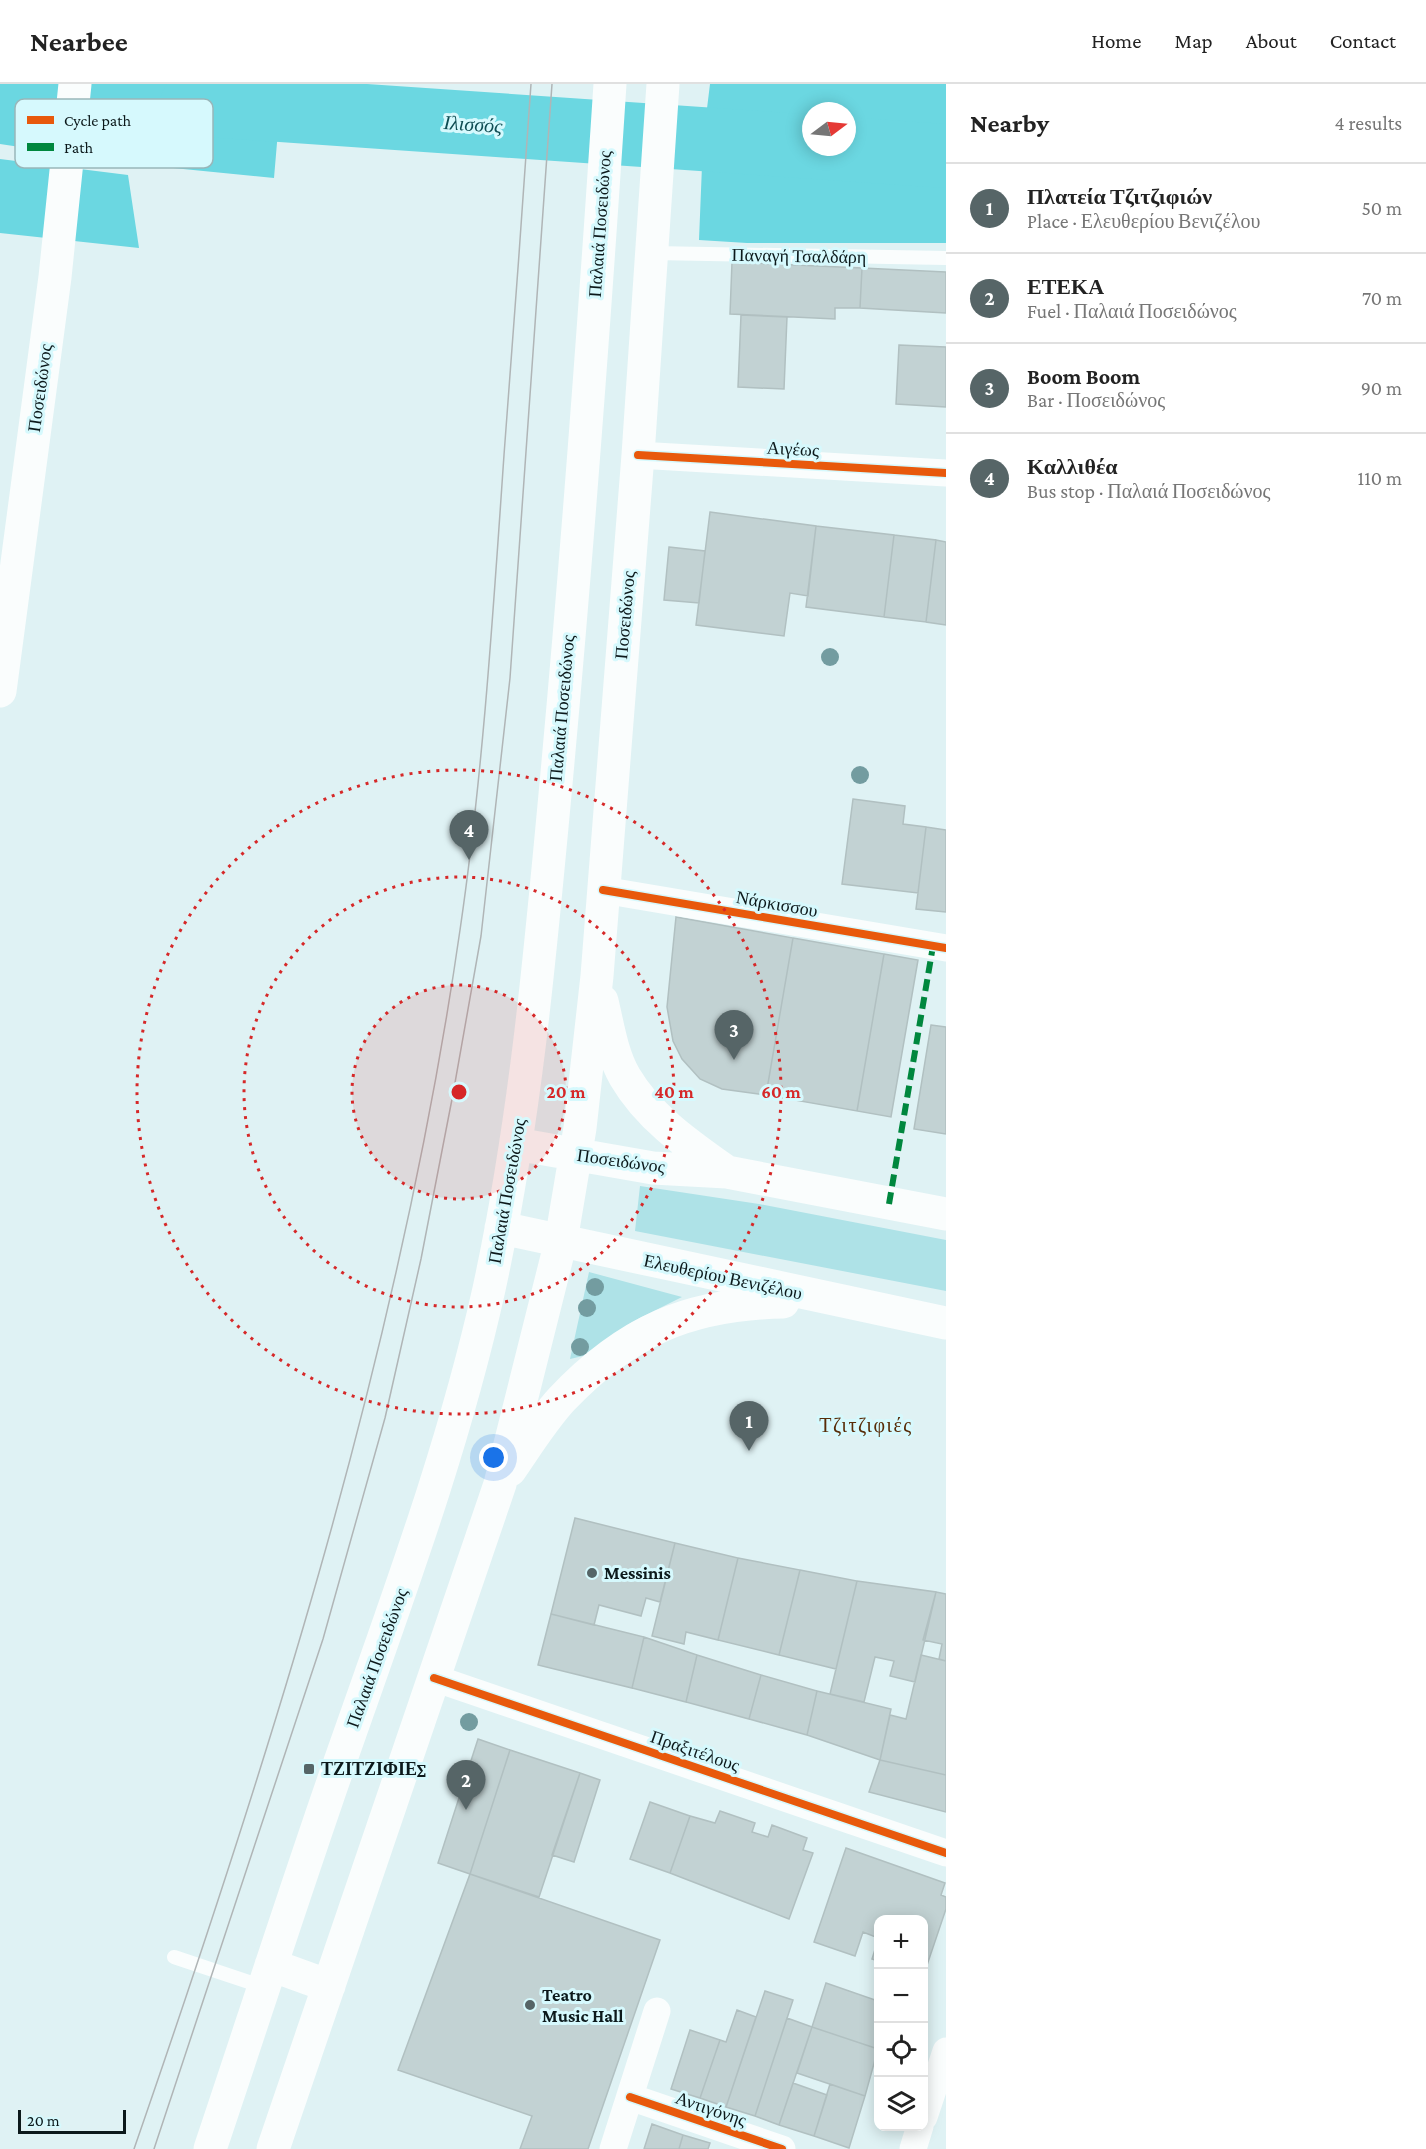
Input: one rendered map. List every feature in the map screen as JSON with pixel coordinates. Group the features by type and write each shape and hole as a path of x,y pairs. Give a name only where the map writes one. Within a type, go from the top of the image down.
{"main road":[{"name":"Ποσειδώνος","path":"73,99 75,84"},
{"name":"Παλαιά Ποσειδώνος","path":"210,2149 267,1976 426,1519 471,1359 501,1228 525,1089 545,904 599,250 610,84"},
{"path":"652,254 663,84"},
{"name":"Ποσειδώνος","path":"0,691 55,277 66,168"},
{"name":"Ποσειδώνος","path":"597,976 652,254"},
{"path":"273,2149 500,1484 561,1241 575,1155 597,976"},
{"path":"597,976 611,1041 625,1077 654,1115 727,1172 946,1214"},
{"name":"Ποσειδώνος","path":"516,1144 653,1168 727,1172"},
{"name":"Ελευθερίου Βενιζέλου","path":"501,1228 946,1323"},
{"path":"500,1484 560,1402 605,1359 655,1328 699,1311 746,1302 832,1300"},
{"path":"267,1976 329,1986"}],"street":[{"name":"Αιγέως","path":"638,455 946,473"},
{"name":"Νάρκισσου","path":"603,890 946,948"},
{"name":"Πραξιτέλους","path":"434,1677 946,1853"},
{"path":"613,2149 657,2011"},
{"path":"928,2105 946,2051"},
{"name":"Αντιγόνης","path":"630,2097 782,2149"},
{"path":"912,2149 919,2131"}],"lane":[{"name":"Παναγή Τσαλδάρη","path":"652,254 946,258"},
{"path":"174,1958 267,1976"}],"shaded area":[{"path":"640,1186 759,1204 946,1240 946,1291 635,1231"},
{"path":"589,1272 682,1297 632,1322 583,1356 570,1359"}],"water":[{"path":"0,84 282,84 274,178 173,168 213,168 213,99 15,99 15,146 0,144"},
{"path":"710,84 946,84 946,243 747,243 699,240 703,141"},
{"path":"0,159 15,161 15,168 72,168 128,175 139,248 0,233"}],"building":[{"path":"732,262 862,268 860,308 835,308 835,319 730,314"},
{"path":"862,268 946,272 946,313 860,308"},
{"path":"741,315 787,317 784,389 738,387"},
{"path":"899,345 946,347 946,407 896,404"},
{"path":"710,512 816,526 808,596 790,593 784,636 696,625"},
{"path":"816,526 894,535 884,617 806,607"},
{"path":"894,535 936,540 926,622 884,617"},
{"path":"936,540 946,542 946,625 926,622"},
{"path":"669,547 705,551 699,603 664,600"},
{"path":"853,799 905,806 903,824 926,827 918,893 842,884"},
{"path":"926,827 946,830 946,912 916,909"},
{"path":"676,917 793,938 766,1095 722,1089 700,1079 682,1059 673,1041 667,1007"},
{"path":"793,938 884,954 857,1111 766,1095"},
{"path":"884,954 918,960 891,1117 857,1111"},
{"path":"931,1025 946,1027 946,1134 914,1129"},
{"path":"575,1518 675,1543 660,1602 646,1598 641,1616 599,1605 594,1625 551,1614"},
{"path":"675,1543 738,1558 718,1640 686,1632 684,1644 652,1636"},
{"path":"738,1558 800,1570 779,1655 718,1640"},
{"path":"800,1570 857,1581 836,1669 779,1655"},
{"path":"857,1581 936,1592 915,1682 890,1676 894,1661 875,1657 864,1702 830,1694"},
{"path":"936,1592 946,1594 946,1661 939,1659 942,1644 923,1640"},
{"path":"551,1614 644,1637 632,1688 538,1665"},
{"path":"644,1637 697,1655 686,1702 632,1688"},
{"path":"697,1655 761,1675 749,1719 686,1702"},
{"path":"921,1655 946,1661 946,1775 880,1760 890,1715 906,1719"},
{"path":"761,1675 817,1691 807,1735 749,1719"},
{"path":"817,1691 891,1709 880,1760 807,1735"},
{"path":"478,1739 510,1750 470,1874 438,1863"},
{"path":"510,1750 580,1773 539,1897 470,1874"},
{"path":"880,1760 946,1775 946,1812 869,1792"},
{"path":"580,1773 600,1780 574,1862 552,1855"},
{"path":"650,1802 690,1816 670,1873 630,1859"},
{"path":"720,1811 755,1823 752,1832 768,1837 772,1825 807,1838 803,1850 813,1853 789,1919 670,1873 690,1816 715,1823"},
{"path":"846,1848 945,1883 941,1895 946,1897 946,1909 928,1962 928,1915 874,1915 874,1936 863,1932 855,1956 814,1942"},
{"name":"Teatro Music Hall","path":"470,1874 660,1940 588,2149 520,2149 532,2116 398,2070"},
{"path":"826,1983 874,2000 874,2048 812,2027"},
{"path":"765,1991 793,2000 755,2116 726,2107"},
{"path":"737,2010 756,2017 726,2107 700,2098 720,2040 726,2042"},
{"path":"787,2018 812,2027 779,2125 755,2116"},
{"path":"812,2027 874,2048 874,2063 865,2096 797,2073"},
{"path":"690,2030 720,2040 700,2098 671,2089"},
{"path":"793,2083 827,2095 814,2136 779,2125"},
{"path":"830,2084 865,2096 849,2148 814,2136"},
{"path":"652,2124 683,2135 679,2149 644,2149"},
{"path":"683,2135 710,2143 708,2149 679,2149"}],"waterway":[{"name":"Ιλισσός","path":"213,105 946,156"}],"tram line":[{"path":"134,2149 235,1849 326,1547 367,1394 403,1241 434,1086 460,930 481,753 531,84"},
{"path":"154,2149 323,1639 385,1418 421,1259 453,1094 481,936 510,678 552,84"}],"marked path":[{"path":"889,1204 933,946"}],"cycle path":[{"path":"638,455 946,473"},
{"path":"603,890 946,948"},
{"path":"434,1678 946,1853"},
{"path":"630,2097 782,2149"}],"place":[{"name":"Καλλιθέα","path":"469,860"},
{"name":"Boom Boom","path":"734,1060"},
{"name":"Πλατεία Τζιτζιφιών","path":"749,1451"},
{"name":"Messinis","path":"592,1573"},
{"name":"ΤΖΙΤΖΙΦΙΕΣ","path":"309,1769"},
{"name":"ΕΤΕΚΑ","path":"466,1810"},
{"name":"Teatro Music Hall","path":"530,2005"}],"district":[{"name":"Τζιτζιφιές","path":"866,1425"}]}
